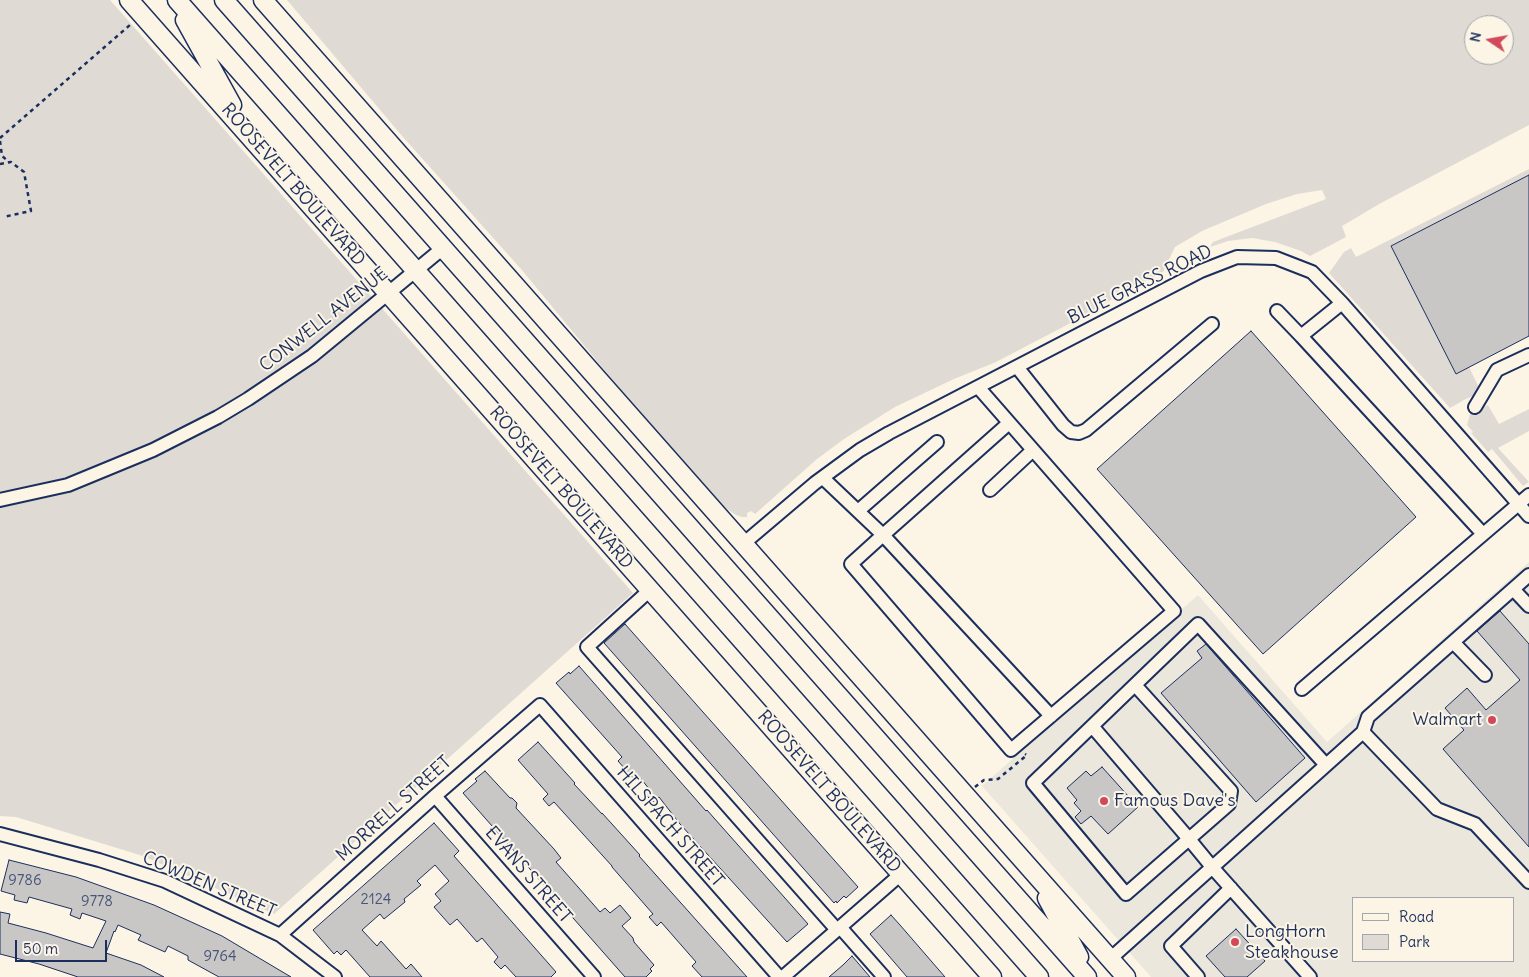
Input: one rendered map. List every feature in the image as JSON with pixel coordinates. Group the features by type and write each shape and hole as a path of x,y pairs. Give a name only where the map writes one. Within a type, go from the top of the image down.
{"highway":[{"name":"ROOSEVELT BOULEVARD","path":"129,0 992,977"},
{"name":"ROOSEVELT BOULEVARD","path":"175,0 1039,977"},
{"path":"175,0 248,135"},
{"path":"224,0 1088,977"},
{"path":"263,0 1126,977"},
{"path":"1031,870 1088,977"}],"street":[{"name":"CONWELL AVENUE","path":"0,500 68,484 153,450 218,418 312,356 443,248"},
{"name":"BLUE GRASS ROAD","path":"743,544 792,501 868,446 1201,271 1237,257 1276,258 1312,272 1342,303 1529,516"},
{"path":"1301,336 1342,303"},
{"path":"1277,311 1483,534"},
{"path":"1017,367 1063,425 1071,432 1079,433 1086,430 1212,324"},
{"path":"1474,406 1497,370 1529,355"},
{"path":"978,387 1174,611 1011,750 851,564 1009,423"},
{"path":"858,511 937,442"},
{"path":"990,490 1033,450"},
{"path":"823,478 883,535 1051,716"},
{"path":"1302,690 1529,495"},
{"path":"1110,959 1363,732 1368,717 1529,574"},
{"path":"1513,589 1529,606"},
{"path":"650,590 587,647 884,977"},
{"path":"1135,685 1231,791 1229,804 1126,894 1033,783 1198,624 1326,765"},
{"path":"1453,642 1485,675"},
{"name":"HILSPACH STREET","path":"534,710 540,705 779,977"},
{"name":"MORRELL STREET","path":"280,935 534,710"},
{"path":"1092,726 1212,867 1310,977"},
{"path":"1363,732 1437,809 1476,824 1529,882"},
{"name":"EVANS STREET","path":"435,796 594,977"},
{"name":"COWDEN STREET","path":"0,834 99,860 165,881 280,935 335,977"},
{"path":"783,977 901,874"},
{"path":"1198,977 1171,946 1231,888"}],"path":[{"path":"3,217 31,211 24,172 2,156 0,139 130,25"},
{"path":"0,164 11,162"},
{"path":"974,788 984,780 998,779 1027,755 1023,751"}],"shaded area":[{"path":"1529,562 1529,977 1151,977 982,786 1198,595 1327,742"}],"green space":[{"path":"0,0 110,0 633,593 274,914 143,856 16,817 0,816"},
{"path":"287,0 1529,0 1529,125 1381,203 1342,226 1346,237 1310,256 1275,242 1252,238 1228,241 1210,247 1213,242 1326,199 1322,190 1297,194 1266,204 1202,231 1175,247 1163,272 996,362 954,379 895,407 844,439 817,459 755,514 751,511 747,513 747,517 736,515 724,507 606,372 521,269 403,137"},
{"path":"1529,169 1529,175 1391,246 1456,374 1469,367 1481,392 1450,408 1329,273 1344,252 1351,248 1356,257"},
{"path":"1488,405 1499,424 1529,409 1529,431 1498,448 1529,482 1523,486 1492,449 1488,452 1471,433 1473,432 1467,425 1470,414"}],"building":[{"path":"1529,175 1529,336 1456,374 1391,246"},
{"path":"1251,331 1416,517 1263,654 1097,469"},
{"name":"Walmart","path":"1500,611 1529,644 1529,847 1443,749 1464,730 1445,708 1467,688 1486,710 1520,680 1477,631"},
{"path":"625,624 858,887 846,898 844,896 837,903 836,901 834,903 604,643"},
{"path":"1206,644 1305,758 1256,802 1161,693 1202,658 1197,651"},
{"path":"579,666 808,924 787,942 680,824 659,797 653,802 645,794 650,790 637,774 633,778 625,769 618,761 622,757 556,683"},
{"path":"538,742 747,977 702,977 692,966 696,962 661,922 657,926 649,917 653,914 612,866 554,802 549,806 543,799 548,794 518,760"},
{"name":"Famous Dave's","path":"1102,767 1138,807 1108,834 1091,816 1081,824 1075,817 1081,811 1074,803 1077,800 1067,788 1086,771 1091,776"},
{"path":"485,771 517,803 516,808 561,858 556,862 600,912 605,908 610,913 620,905 631,918 622,926 654,965 650,969 652,971 646,977 625,977 463,793"},
{"path":"434,823 459,851 454,856 556,972 551,977 516,977 505,965 501,969 494,962 498,957 482,938 477,942 457,919 450,925 434,907 441,901 435,894 449,881 435,865 417,881 421,885 404,899 405,902 384,919 380,914 362,930 377,946 381,941 406,969 411,964 422,977 370,977 346,950 341,955 337,951 334,954 313,930"},
{"path":"9,860 76,877 154,905 222,936 291,977 219,977 188,960 188,956 168,946 165,952 138,940 141,935 118,925 106,953 141,965 164,977 78,977 0,954 0,912 10,914 8,923 93,948 106,921 82,913 80,919 70,915 72,909 29,897 27,903 14,900 15,895 1,891"},
{"path":"891,915 945,977 907,977 870,934"},
{"name":"LongHorn Steakhouse","path":"1236,929 1265,961 1247,977 1225,977 1206,956"},
{"path":"852,956 870,977 829,977 843,965"}],"place":[{"name":"Walmart","path":"1492,720"},
{"name":"Famous Dave's","path":"1104,801"},
{"name":"LongHorn Steakhouse","path":"1235,942"}]}
